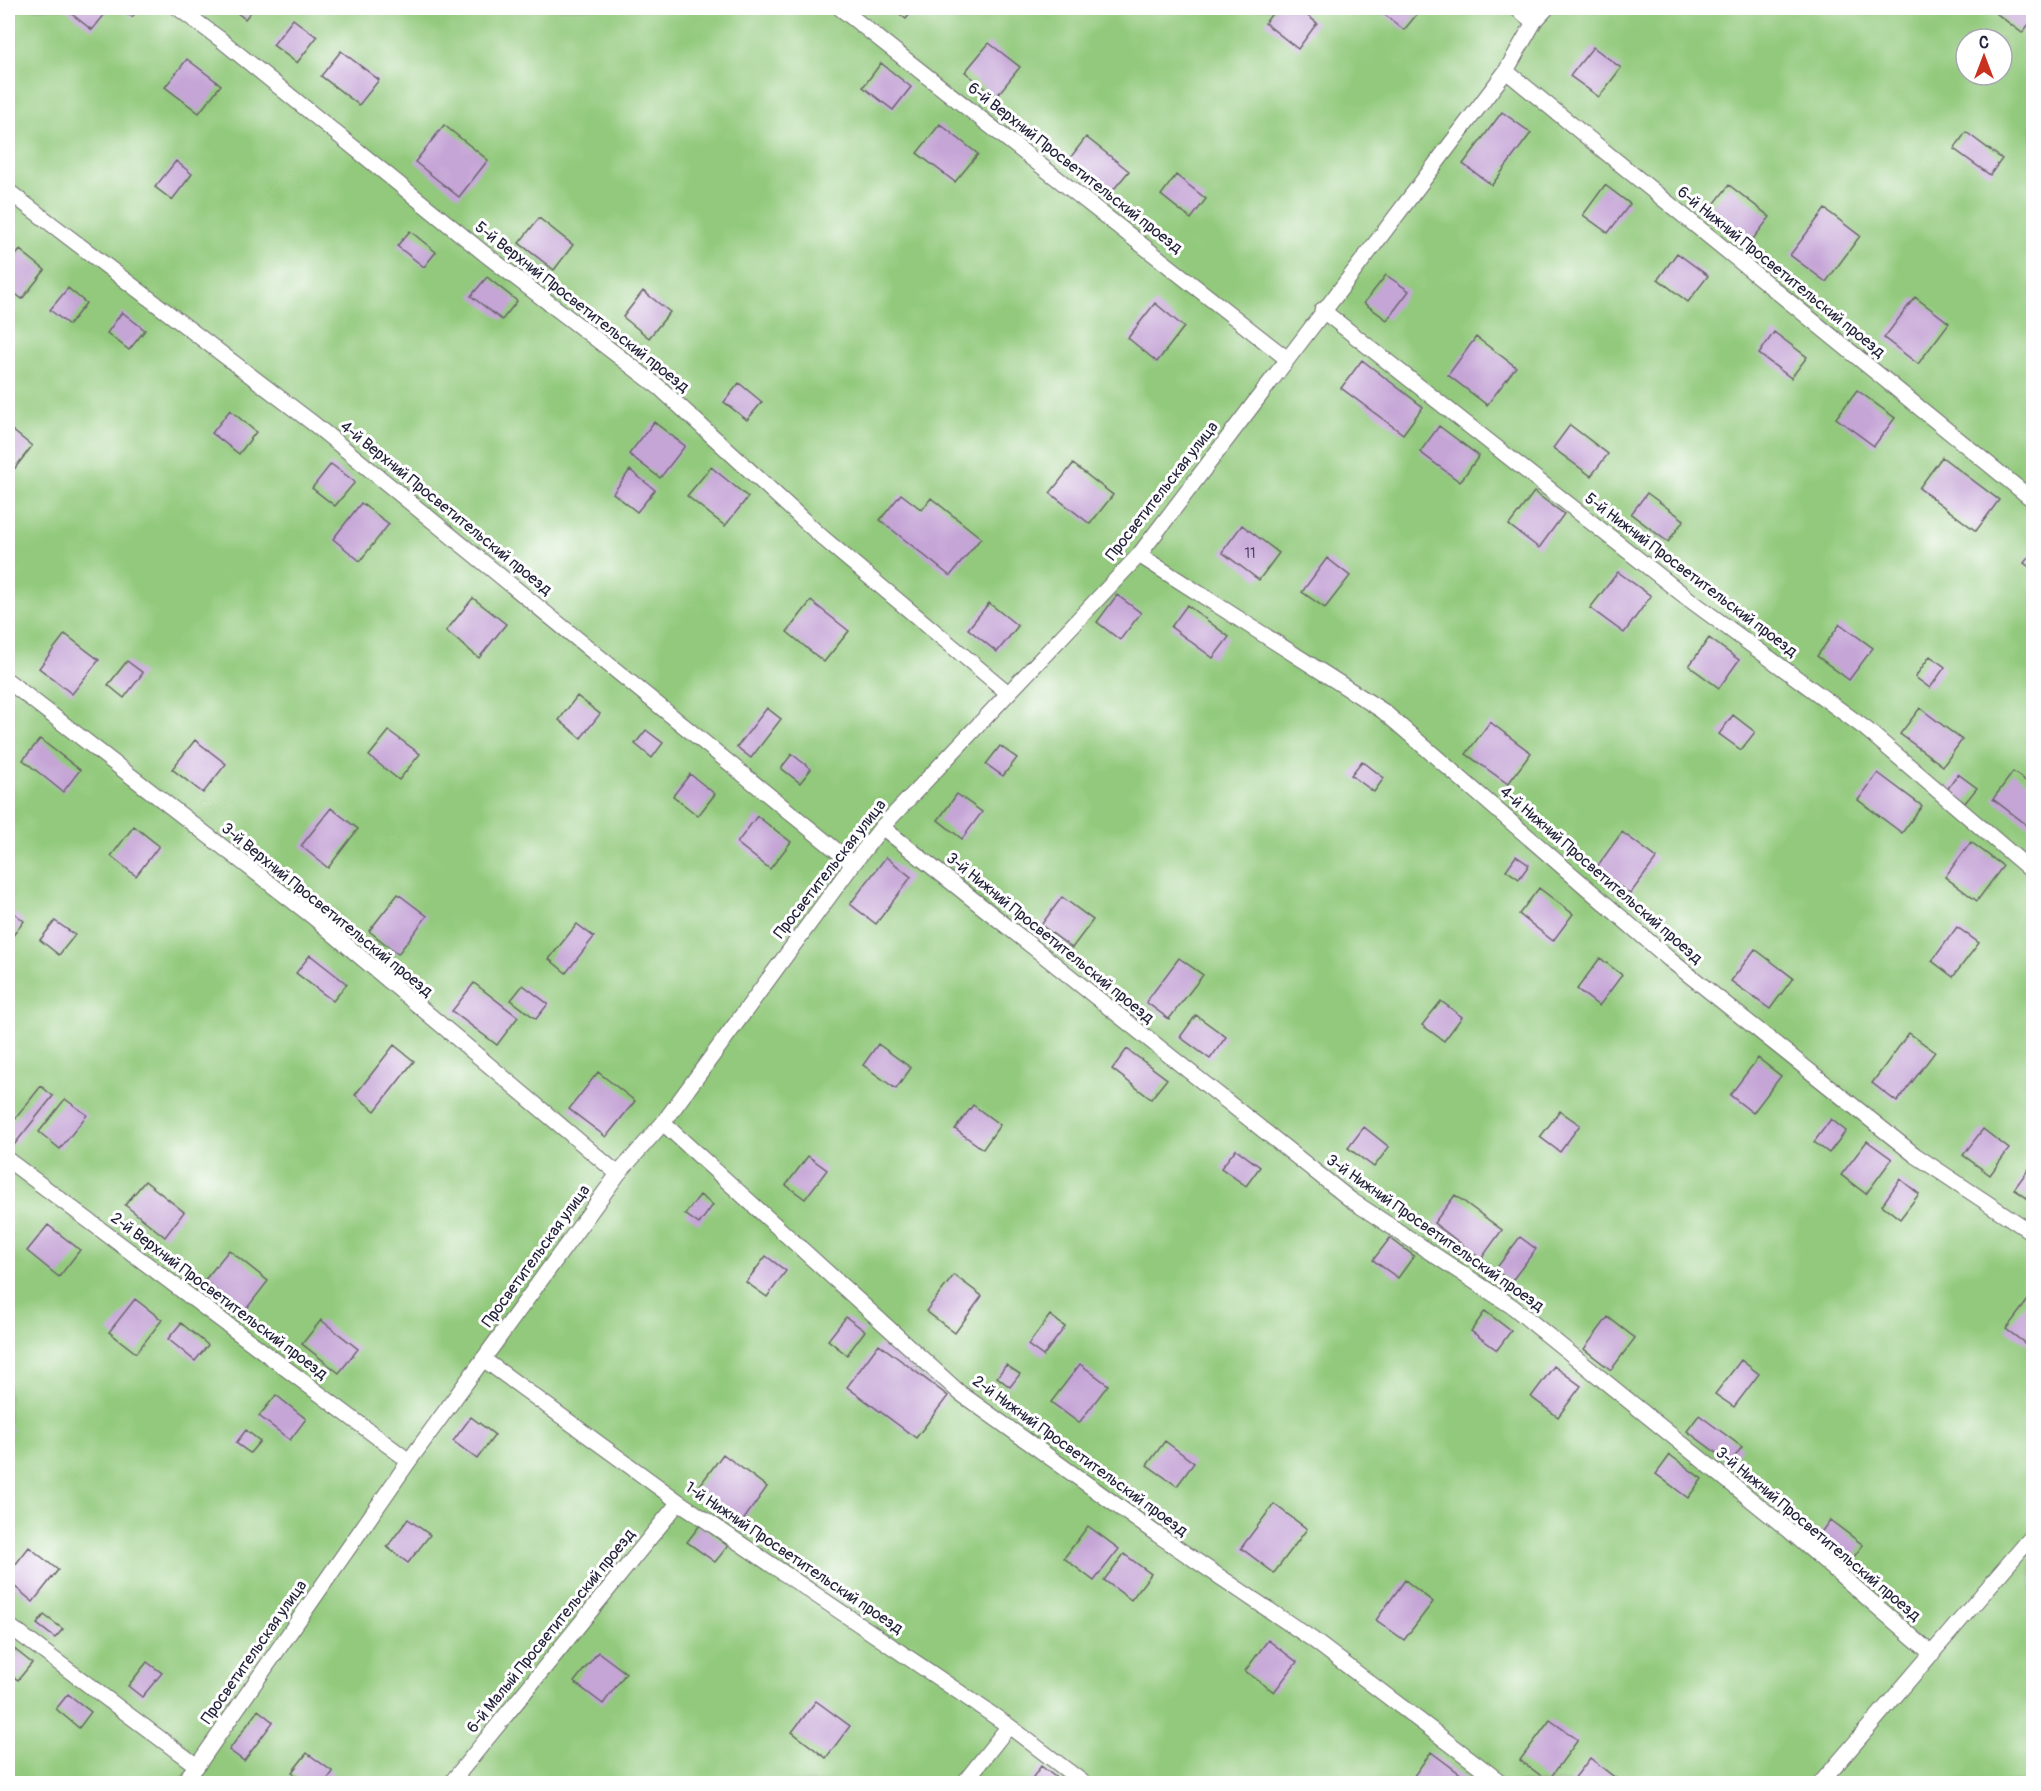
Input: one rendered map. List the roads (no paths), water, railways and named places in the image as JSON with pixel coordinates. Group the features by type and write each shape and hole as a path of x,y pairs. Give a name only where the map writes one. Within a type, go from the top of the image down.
{"lane":[{"name":"5-й Верхний Просветительский проезд","path":"178,8 220,39 485,254 660,388 823,538 1008,693"},
{"name":"6-й Верхний Просветительский проезд","path":"840,8 1286,358"},
{"path":"1516,8 1534,22"},
{"name":"Просветительская улица","path":"181,1784 197,1766 409,1461 618,1174 663,1123 853,864 882,827 1138,555 1322,310 1506,71 1534,22 1546,8"},
{"name":"6-й Нижний Просветительский проезд","path":"1506,71 2034,501"},
{"name":"4-й Верхний Просветительский проезд","path":"8,191 314,424 853,864"},
{"name":"5-й Нижний Просветительский проезд","path":"1322,310 1690,600 1866,729 2034,873"},
{"name":"4-й Нижний Просветительский проезд","path":"1138,555 1383,711 1670,959 1915,1155 2034,1234"},
{"name":"3-й Верхний Просветительский проезд","path":"8,681 312,916 618,1174"},
{"name":"3-й Нижний Просветительский проезд","path":"882,827 1351,1200 1514,1307 1791,1532 1932,1654"},
{"name":"2-й Нижний Просветительский проезд","path":"663,1123 960,1393 1158,1535 1312,1639 1503,1784"},
{"name":"2-й Верхний Просветительский проезд","path":"8,1160 409,1461"},
{"name":"1-й Нижний Просветительский проезд","path":"483,1359 679,1502 1009,1726 1085,1784"},
{"name":"6-й Малый Просветительский проезд","path":"450,1784 679,1502"},
{"path":"1820,1784 2034,1534"},
{"path":"8,1625 197,1766"},
{"path":"963,1784 1009,1726"}]}
